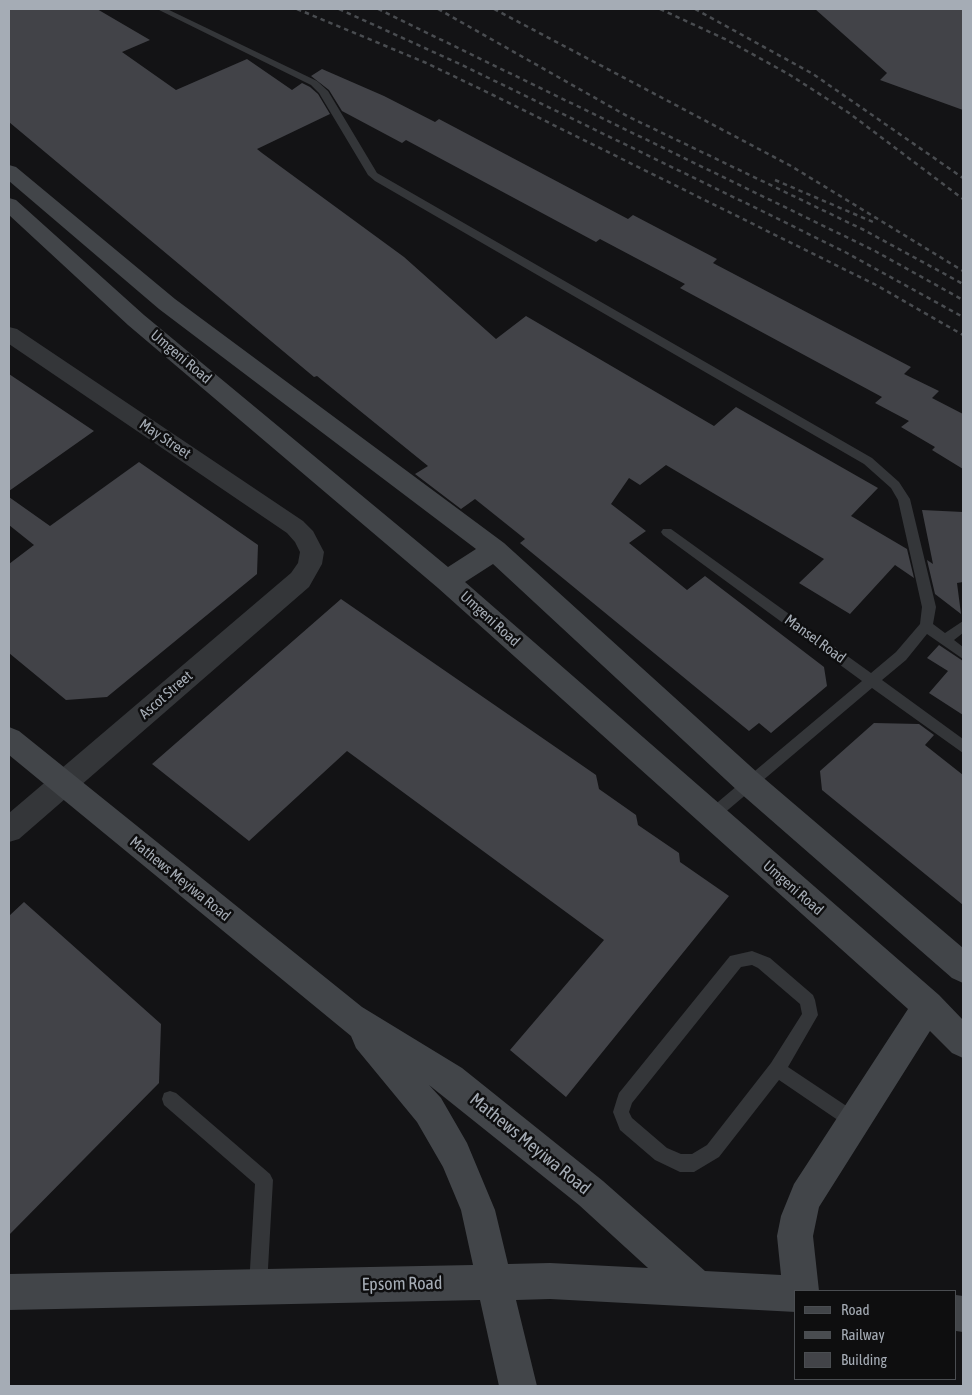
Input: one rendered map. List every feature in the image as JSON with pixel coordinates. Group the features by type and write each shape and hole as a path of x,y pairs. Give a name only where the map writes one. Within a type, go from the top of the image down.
{"main road":[{"path":"9,172 167,304 495,550 749,783 963,968"},
{"name":"Umgeni Road","path":"9,204 136,320 447,581 928,1006 963,1042"},
{"path":"37,229 63,217"},
{"path":"77,265 105,251"},
{"path":"136,320 167,304"},
{"path":"447,581 495,550"},
{"name":"Mathews Meyiwa Road","path":"9,738 351,1018 450,1079 591,1193 696,1288"},
{"path":"801,1290 795,1236 798,1216 806,1196 928,1006"},
{"name":"Mathews Meyiwa Road","path":"351,1018 430,1110 456,1155 476,1202 518,1386"},
{"name":"Epsom Road","path":"9,1292 494,1281 696,1288 794,1294"}],"street":[{"name":"May Street","path":"9,334 295,527 305,538 312,552"},
{"name":"Ascot Street","path":"9,830 300,580 310,564 312,552"}],"lane":[{"path":"161,9 314,83 324,91 374,175 379,179 868,461 884,473 904,499 929,607 926,626 901,656 711,816"},
{"name":"Mansel Road","path":"667,532 963,747"},
{"path":"926,626 963,654"},
{"path":"946,640 963,626"},
{"path":"752,958 764,963 807,1000 810,1015 777,1069 713,1151 694,1163 680,1163 661,1154 626,1124 620,1112 625,1099 736,961 752,958"},
{"path":"777,1069 854,1121"},
{"path":"170,1098 264,1180 258,1287"}],"building":[{"path":"9,9 97,9 150,40 122,52 176,90 247,59 292,90 302,83 310,87 318,94 330,114 257,149 404,257 496,339 526,316 714,426 736,407 878,488 851,516 907,549 914,578 895,565 850,614 799,583 824,559 666,465 640,485 629,478 611,504 646,531 629,543 687,590 705,576 824,667 827,686 771,733 759,723 749,731 520,543 525,539 475,499 461,509 415,474 428,466 317,376 314,377 9,122"},
{"path":"815,9 963,9 963,110 880,80 887,73"},
{"path":"322,69 384,96 435,122 439,119 628,219 633,215 717,259 713,263 911,367 904,374 939,391 932,398 963,414 963,469 932,450 935,447 901,427 909,421 875,403 882,397 680,288 685,284 600,239 596,242 406,140 402,143 342,111 329,90 311,76"},
{"path":"9,374 94,431 9,491"},
{"path":"139,462 258,545 257,574 107,697 66,700 9,653 9,564 34,545 9,525 9,497 50,526"},
{"path":"922,510 963,512 963,582 957,583 961,614 935,594 927,560 933,564"},
{"path":"341,599 596,775 599,789 636,815 638,825 679,853 680,862 729,896 566,1097 510,1050 604,940 347,751 249,841 152,764"},
{"path":"939,645 963,661 963,715 929,693 948,671 927,658"},
{"path":"874,723 919,724 934,735 925,745 963,775 963,905 822,790 820,771"},
{"path":"24,902 161,1024 159,1083 9,1235 9,916"}],"railway":[{"path":"297,9 424,62 493,95 876,285 963,335"},
{"path":"339,9 462,65 762,211 845,252 963,317"},
{"path":"378,9 875,251 963,300"},
{"path":"438,9 627,116 864,230 963,284"},
{"path":"494,9 791,166 963,271"},
{"path":"660,9 727,40 790,75 849,113 963,199"},
{"path":"695,9 813,74 963,178"},
{"path":"775,180 873,222"}]}
